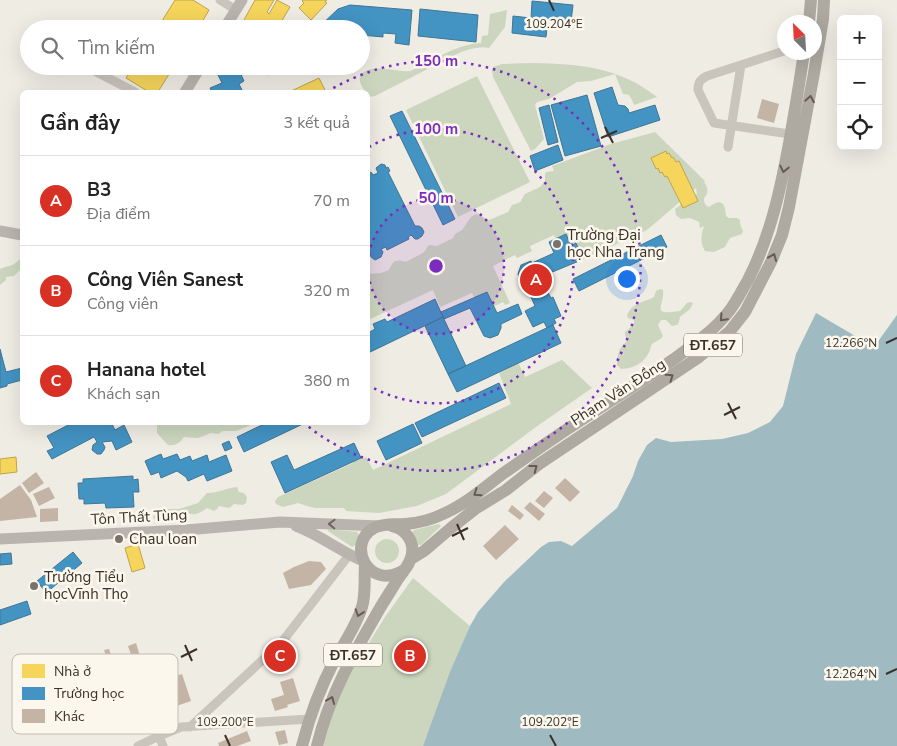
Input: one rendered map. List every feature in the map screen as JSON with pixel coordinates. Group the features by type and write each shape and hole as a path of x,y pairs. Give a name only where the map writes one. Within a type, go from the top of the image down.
{"main road":[{"path":"810,15 811,0"},
{"name":"Phạm Văn Đồng","path":"317,746 322,723 349,662 411,559 424,551 475,510 506,490 555,453 699,357 730,331 745,312 771,262 782,235 790,207 823,19 824,0"},
{"path":"230,20 239,5"},
{"name":"Phạm Văn Đồng","path":"384,525 422,521 457,507 535,450 691,346 721,320 741,293 761,251 776,204 803,60"},
{"path":"186,90 195,75"},
{"path":"776,204 790,207"},
{"path":"0,231 20,235"},
{"path":"365,635 412,571 459,527 506,490"},
{"name":"Tôn Thất Tùng","path":"0,539 186,530 280,522 384,525"},
{"name":"Tôn Thất Tùng","path":"280,522 296,525 364,563"},
{"path":"384,525 403,530 408,536 412,544 413,552 411,559"},
{"name":"ĐT.657","path":"302,746 309,719 321,690 334,661 357,621 362,606 364,563 361,552 362,544 372,529 384,525"},
{"path":"364,563 370,570 383,576 398,574 404,570"}],"street":[{"path":"220,0 239,5"},
{"path":"777,53 707,76 699,81 698,90 714,123 790,134"},
{"path":"728,148 741,65"},
{"path":"102,75 131,90"},
{"path":"190,726 282,642 348,555"},
{"path":"178,729 190,726 309,719"},
{"path":"138,746 164,734"},
{"path":"159,736 163,746"}],"green space":[{"path":"507,10 505,27 489,48 471,49 461,52 375,96 370,97 370,90 364,90 360,77 361,75 370,75 370,69 410,71 451,50 481,43 482,36 488,35 490,14"},
{"path":"533,63 583,66 613,73 643,87 657,97 634,105 629,95 623,94 615,74 591,81 577,82 549,99 537,102 535,105 544,139 531,151 493,77 492,71 493,67 502,64"},
{"path":"477,76 530,182 458,217 406,110"},
{"path":"655,132 705,181 707,195 704,198 706,205 709,207 719,202 722,203 725,207 726,216 740,220 742,234 730,238 725,247 714,252 705,251 701,239 704,226 700,228 699,222 690,218 681,219 676,215 675,209 697,194 696,188 647,230 573,264 562,241 557,242 554,235 530,246 532,251 517,258 515,255 493,266 510,303 505,305 503,302 482,312 472,293 440,307 433,290 370,319 370,274 389,270 395,261 406,262 423,253 429,245 437,246 453,238 455,234 462,230 471,217 476,214 489,220 508,212 512,205 521,201 525,194 540,187 545,181 546,172 554,171 552,166 611,144"},
{"path":"20,260 20,270 14,276 6,277 6,280 0,285 0,269 13,265"},
{"path":"663,290 662,311 680,311 687,303 693,303 690,309 680,317 677,325 672,326 666,320 661,320 658,325 663,336 652,344 646,358 636,365 621,369 617,365 619,352 627,340 625,332 634,323 634,320 627,316 629,311 635,305 654,297 656,291"},
{"path":"562,360 592,388 446,494 417,506 379,513 346,511 344,508 315,508 298,503 283,507 276,504 275,501 278,497 353,463 353,460 358,455 366,457 373,470 511,404 499,373 518,362 525,377"},
{"path":"251,425 236,431 223,431 218,434 211,433 198,438 184,437 178,444 173,445 168,445 157,433 157,426"},
{"path":"237,487 239,492 244,493 247,497 246,503 243,505 234,504 229,508 219,506 214,511 207,508 197,514 188,514 166,522 153,518 155,514 168,509 179,509 198,503 207,493"},
{"path":"439,524 441,526 421,545 417,545 412,533 414,530"},
{"path":"329,529 357,532 359,535 356,545 352,547 328,531"},
{"path":"387,539 396,542 399,551 396,560 387,563 378,560 375,551 378,542"},
{"path":"413,578 470,626 423,746 323,746 326,730 341,691 385,617"}],"water":[{"path":"816,313 874,347 897,315 897,746 423,746 450,672 470,626 478,612 504,582 541,547 549,542 561,541 572,546 617,508 633,476 638,461 647,445 656,438 671,442 722,439 748,433 770,422 783,406 796,354"}],"building: Nhà ở":[{"path":"175,0 193,0 209,10 203,20 163,20"},
{"path":"255,0 274,0 267,12 269,14 277,0 290,7 282,20 244,20"},
{"path":"303,0 327,0 325,2 327,3 311,20 299,8 304,3"},
{"path":"128,75 168,75 159,90 146,90 126,78"},
{"path":"319,78 325,90 293,90"},
{"path":"666,151 676,162 679,161 698,201 683,208 667,176 665,177 662,172 660,173 658,168 656,169 651,158"},
{"path":"16,457 17,472 0,474 0,459"},
{"path":"138,544 145,568 132,572 125,548"}],"building: Trường học":[{"path":"532,1 573,5 571,22 548,20 546,37 512,33 513,16 531,18"},
{"path":"350,5 412,10 409,45 395,43 396,34 383,33 383,37 370,36 370,20 326,20 338,9"},
{"path":"420,9 478,15 476,42 418,36"},
{"path":"218,75 241,75 244,81 239,84 242,90 211,90 210,88 222,83"},
{"path":"612,87 618,105 625,106 629,113 655,105 660,120 608,137 594,93"},
{"path":"587,95 601,146 565,156 551,105"},
{"path":"549,105 558,142 548,145 539,108"},
{"path":"402,111 455,219 443,225 390,116"},
{"path":"558,145 563,160 535,171 530,156"},
{"path":"381,164 385,165 386,168 388,167 390,171 388,172 415,226 422,228 424,232 418,239 411,235 408,237 409,239 387,250 386,247 381,249 383,252 381,257 375,260 370,254 370,173 373,175 378,173 376,168"},
{"path":"566,234 571,246 576,243 581,254 577,256 579,261 545,275 553,278 550,285 543,283 551,298 553,297 561,316 554,319 556,323 547,328 544,322 533,327 525,311 535,306 518,274 521,265 531,261 532,263 554,253 549,242"},
{"path":"661,235 667,247 579,291 573,279"},
{"path":"487,292 497,313 518,304 522,314 501,324 498,335 490,338 484,336 470,308 444,319 441,312"},
{"path":"435,299 443,317 370,352 370,332 375,329 373,324 385,319 387,322"},
{"path":"443,317 466,366 448,374 425,326"},
{"path":"553,325 561,343 457,392 448,374"},
{"path":"0,349 6,372 20,368 20,381 0,388"},
{"path":"499,383 506,398 422,437 415,423"},
{"path":"413,424 422,443 386,460 377,441"},
{"path":"68,425 112,425 115,430 124,425 132,442 116,450 112,441 102,442 105,447 104,450 101,454 97,454 92,450 93,445 97,442 94,437 52,459 47,451 54,448 47,436"},
{"path":"262,425 301,425 244,452 237,437"},
{"path":"229,441 232,448 225,451 222,444"},
{"path":"354,443 361,458 285,493 271,462 287,455 294,470"},
{"path":"161,454 163,459 177,454 180,460 190,456 192,461 207,455 209,462 226,455 232,471 207,481 204,474 188,481 186,477 177,471 161,478 159,472 151,475 145,461"},
{"path":"133,476 133,480 138,479 139,492 133,492 134,507 106,508 105,503 84,504 84,499 79,499 78,483 83,483 83,479"},
{"path":"73,552 82,563 46,593 37,581"},
{"path":"11,553 12,564 0,565 0,554"},
{"path":"27,601 31,614 0,625 0,610"}],"building: Khác":[{"path":"762,99 779,104 774,123 757,118"},
{"path":"36,472 44,483 29,493 22,483"},
{"path":"565,478 580,492 570,502 555,488"},
{"path":"20,485 31,500 37,517 0,521 0,499"},
{"path":"49,487 55,498 39,506 33,494"},
{"path":"544,491 553,498 544,508 535,501"},
{"path":"530,502 545,514 539,521 524,508"},
{"path":"512,505 524,515 520,520 508,511"},
{"path":"58,508 58,521 40,522 40,509"},
{"path":"505,525 519,539 496,560 483,546"},
{"path":"309,561 321,562 326,569 311,585 289,589 283,573"},
{"path":"136,643 139,654 131,654 128,646"},
{"path":"109,649 111,654 105,654 104,650"},
{"path":"182,674 191,701 178,705 178,675"},
{"path":"293,678 300,701 275,711 271,699 284,695 280,682"},
{"path":"285,730 288,743 279,745 275,732"},
{"path":"247,731 251,741 237,746 219,746 218,743"}],"place":[{"name":"Trường Đại học Nha Trang","path":"557,244"},
{"name":"B3","path":"536,280"},
{"name":"Chau loan","path":"119,539"},
{"name":"Trường Tiểu họcVĩnh Thọ","path":"34,586"},
{"name":"Hanana hotel","path":"280,656"},
{"name":"Công Viên Sanest","path":"410,656"}]}
